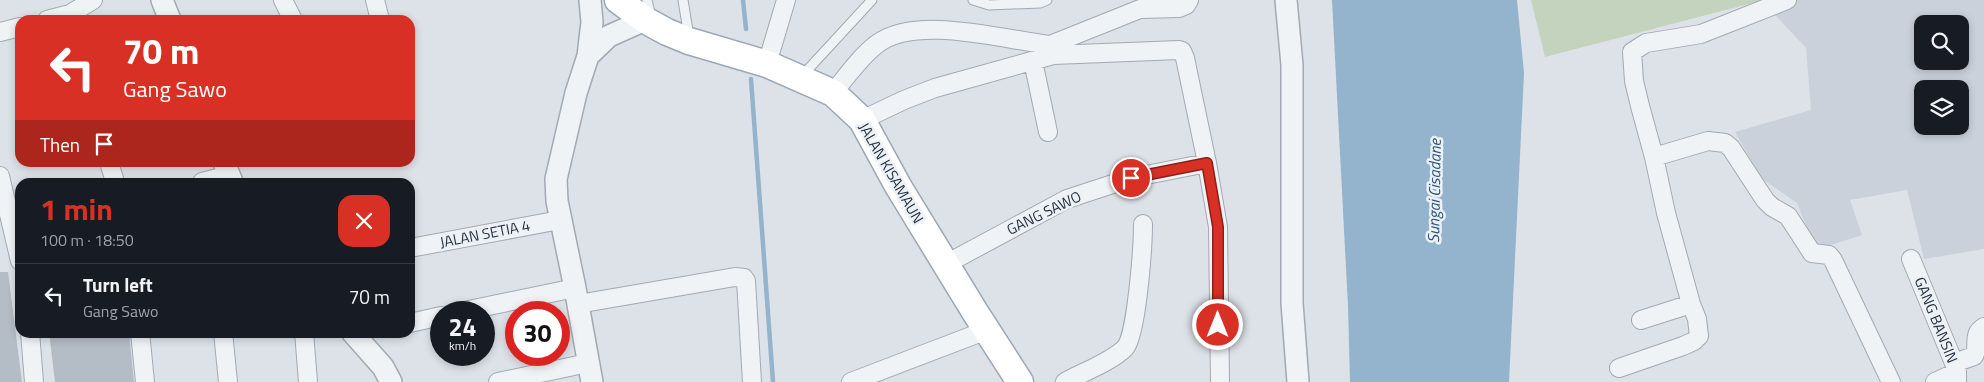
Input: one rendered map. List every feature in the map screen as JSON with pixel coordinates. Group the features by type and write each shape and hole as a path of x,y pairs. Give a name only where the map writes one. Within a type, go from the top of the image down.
{"main road":[{"name":"JALAN KISAMAUN","path":"618,0 648,15 689,41 767,64 834,92 862,120 898,186 1020,382"}],"street":[{"path":"74,15 93,0"},
{"path":"162,0 168,15"},
{"path":"283,0 290,15"},
{"path":"375,0 379,15"},
{"path":"498,382 590,373 560,220 557,201 557,172 576,93 588,56 592,22 590,0"},
{"path":"767,64 786,0"},
{"path":"862,120 935,88 1033,61 1140,8 1179,8 1186,5 1189,0"},
{"path":"1286,0 1292,65 1292,302 1298,382"},
{"path":"1619,368 1694,341 1699,336 1697,319 1691,304 1666,213 1654,157 1634,81 1632,52 1646,43 1701,34 1787,0"},
{"path":"588,56 610,36 648,15"},
{"path":"0,32 15,28"},
{"path":"834,92 863,56 878,44 892,37 935,30 991,34 1052,50 1182,51 1207,163 1218,227 1220,382"},
{"path":"1033,61 1048,132"},
{"path":"1654,157 1708,141 1721,141 1731,148 1765,200 1772,207 1788,216 1812,253 1829,255 1833,260 1891,382"},
{"name":"GANG SAWO","path":"946,264 1067,199 1131,178 1207,163"},
{"path":"214,178 228,173"},
{"path":"0,176 15,240"},
{"name":"JALAN SETIA 4","path":"415,247 560,220"},
{"path":"1065,382 1113,356 1128,344 1134,319 1142,257 1143,224"},
{"name":"GANG BANSIN","path":"1911,259 1956,373"},
{"path":"495,307 735,277 744,278 746,281 752,382"},
{"path":"1641,320 1691,304"},
{"path":"415,322 430,318"},
{"path":"1935,382 1956,373 1974,356 1977,348 1976,335 1979,330 1984,328"},
{"path":"851,382 987,330"},
{"path":"30,338 34,382"},
{"path":"141,338 145,382"},
{"path":"224,338 228,382"},
{"path":"304,338 308,382"},
{"path":"362,338 383,367 391,382"}],"lane":[{"path":"683,0 689,41"},
{"path":"801,77 872,0"},
{"path":"973,0 989,5 1040,3 1047,0"}],"shaded area":[{"path":"1984,0 1984,249 1924,259 1907,190 1850,200 1862,235 1816,250 1797,203 1761,178 1735,132 1811,110 1806,48 1762,1"}],"green space":[{"path":"1531,0 1764,0 1545,57"}],"water":[{"name":"Sungai Cisadane","path":"1332,0 1517,0 1524,73 1509,382 1350,382 1348,306"}],"building":[{"path":"0,272 8,272 22,382 0,382"},
{"path":"50,338 130,338 134,382 55,382"}],"waterway":[{"path":"743,0 746,29"},
{"path":"751,79 773,382"}],"route":[{"path":"1131,178 1207,163 1218,227 1218,325"}]}
